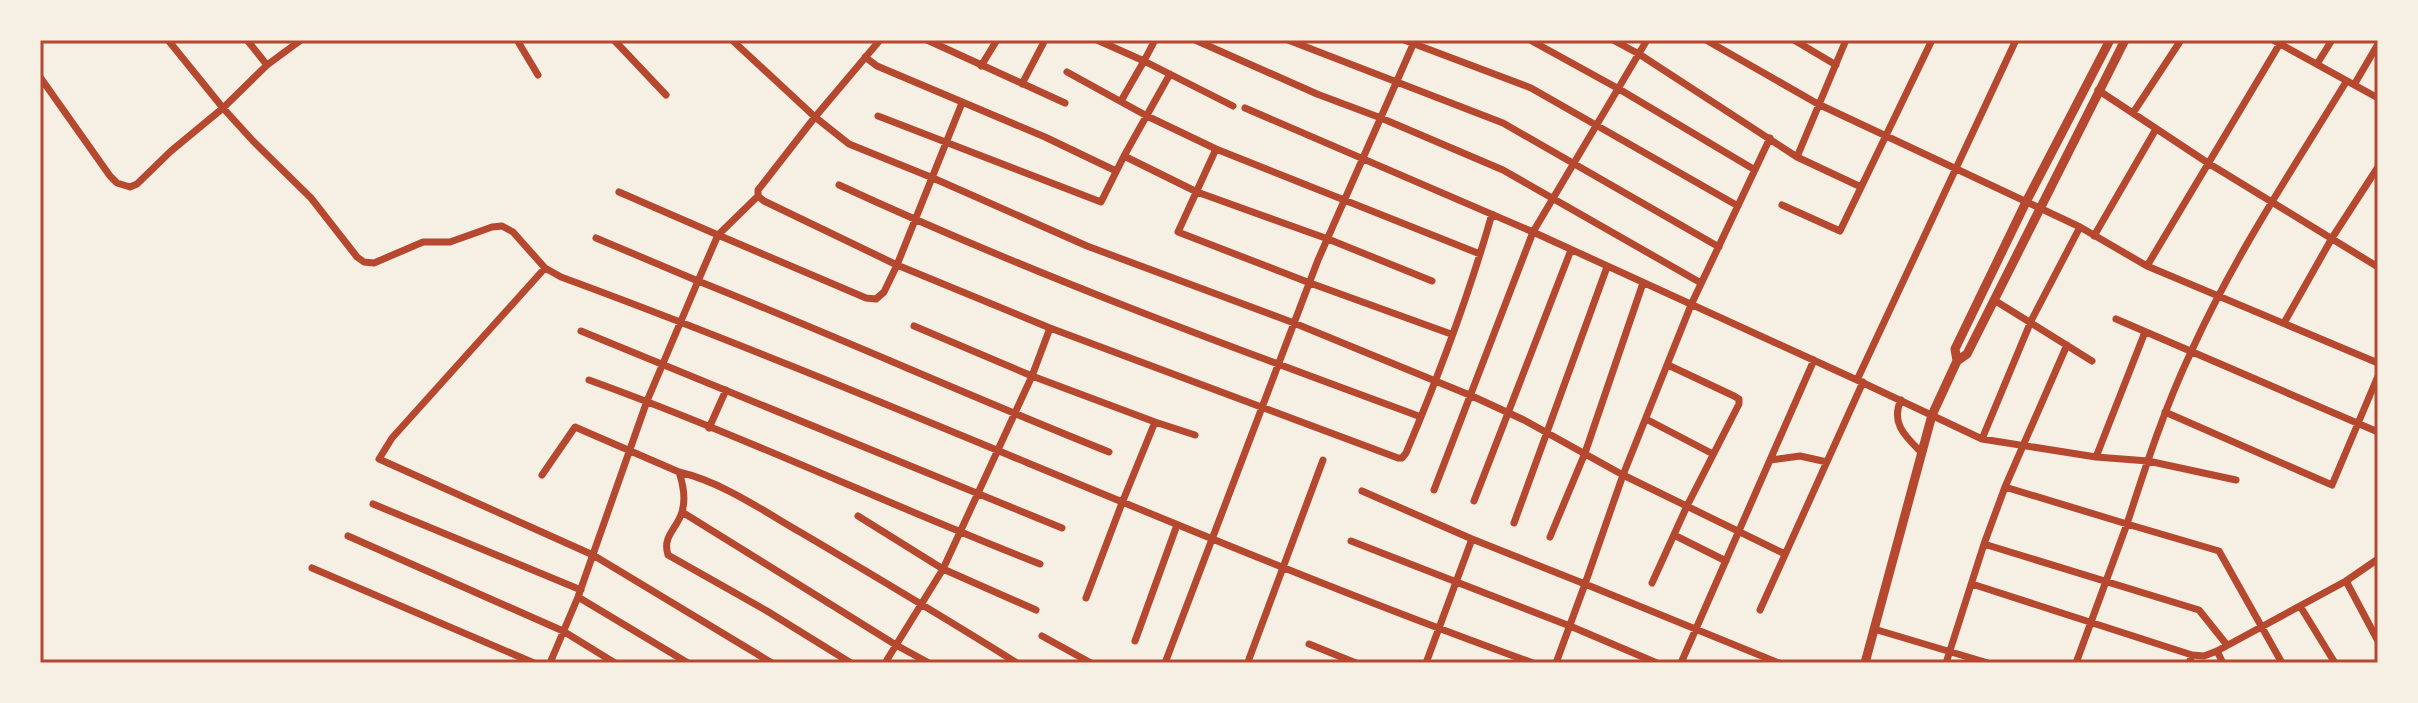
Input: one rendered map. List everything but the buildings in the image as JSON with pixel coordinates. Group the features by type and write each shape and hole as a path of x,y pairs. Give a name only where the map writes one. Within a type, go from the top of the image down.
{"street":[{"path":"168,40 223,108 311,198 352,252 364,262 374,263 423,242 450,242 502,226 513,232 545,268 561,277 1284,569 1533,663"},
{"path":"247,40 267,65"},
{"path":"40,77 110,176 124,187 137,184 267,65 301,40"},
{"path":"517,40 538,75"},
{"path":"614,40 666,95"},
{"path":"732,40 815,117 849,144 1087,246 1294,323 1472,396 1548,433 1623,475 1785,554"},
{"path":"550,663 580,594 647,401 718,235 758,196 758,190 815,117 880,40"},
{"path":"927,40 1065,103"},
{"path":"981,66 997,40"},
{"path":"1022,84 1045,40"},
{"path":"1097,40 1233,106"},
{"path":"1121,101 1155,40"},
{"path":"1195,40 1503,170 1701,283"},
{"path":"1288,40 1503,123 1719,247"},
{"path":"1404,40 1531,88 1738,206"},
{"path":"1530,40 1755,170"},
{"path":"1613,40 1797,157 1861,187"},
{"path":"1434,490 1533,232 1647,40"},
{"path":"1706,40 1818,104 2080,227 2147,266 2378,363"},
{"path":"1794,40 1836,65"},
{"path":"1797,157 1846,40"},
{"path":"1782,205 1840,231 1932,40"},
{"path":"1760,610 1860,381 2016,40"},
{"path":"1957,361 1955,349 2026,202 2110,40"},
{"path":"1865,663 1932,415 1957,361 1967,354 2125,40"},
{"path":"2133,113 2181,40"},
{"path":"2317,64 2332,40"},
{"path":"2147,266 2279,41 2378,98"},
{"path":"1165,663 1310,283 1415,42"},
{"path":"2076,663 2165,412 2191,351 2218,296 2272,202 2378,44"},
{"path":"865,57 877,66 1045,137 1116,171"},
{"path":"1067,72 1216,149 1480,254"},
{"path":"878,116 1101,202 1170,74"},
{"path":"2098,90 2208,163 2378,267"},
{"path":"619,192 866,298 876,299 884,292 897,265 962,103"},
{"path":"1245,108 1533,232 1982,439 2096,457 2148,461 2236,480"},
{"path":"2094,236 2156,129"},
{"path":"1556,663 1623,475 1691,305 1770,138"},
{"path":"1216,149 1178,232 1451,334"},
{"path":"1124,156 1197,192 1328,239 1432,281"},
{"path":"2284,323 2332,238 2378,167"},
{"path":"839,185 1075,286 1421,417"},
{"path":"758,196 897,265 1050,328 1398,458 1406,453 1421,417 1492,214"},
{"path":"1982,439 2031,321 2080,227"},
{"path":"596,238 1109,452"},
{"path":"1474,501 1571,250"},
{"path":"1514,523 1607,267"},
{"path":"545,268 392,438 379,459 593,555 772,663"},
{"path":"1550,537 1585,453 1643,283"},
{"path":"1994,300 2092,361"},
{"path":"2116,319 2378,432"},
{"path":"914,326 1032,376 1195,435"},
{"path":"885,663 943,569 1032,376 1050,328"},
{"path":"581,331 1062,528"},
{"path":"2096,457 2145,332"},
{"path":"1946,663 2005,487 2067,345"},
{"path":"1681,663 1814,360"},
{"path":"1652,583 1739,404 1739,399 1668,365"},
{"path":"2165,412 2332,485 2378,376"},
{"path":"589,380 647,401 1040,564"},
{"path":"709,428 726,390"},
{"path":"1901,400 1896,411 1899,426 1921,452"},
{"path":"1646,419 1713,454"},
{"path":"1086,598 1155,422"},
{"path":"542,475 575,427 728,491 922,603 1017,663"},
{"path":"1770,460 1800,456 1827,462"},
{"path":"1249,659 1323,460"},
{"path":"679,472 684,490 682,512 667,537 668,555 851,663"},
{"path":"2005,487 2219,551 2282,663"},
{"path":"1362,491 1472,539 1779,663"},
{"path":"373,504 580,594 682,662"},
{"path":"682,512 929,663"},
{"path":"858,516 943,569 1036,610"},
{"path":"1135,641 1177,525"},
{"path":"1674,535 1726,561"},
{"path":"348,536 563,631 615,663"},
{"path":"1426,663 1472,539"},
{"path":"1351,541 1657,663"},
{"path":"1984,544 2199,610 2227,645"},
{"path":"1972,584 2190,659 2217,651 2346,581 2378,559"},
{"path":"312,568 534,663"},
{"path":"2346,581 2378,641"},
{"path":"2300,606 2335,663"},
{"path":"1874,629 1988,663"},
{"path":"1042,636 1091,663"},
{"path":"1309,644 1356,663"},
{"path":"2217,651 2223,663"}]}
